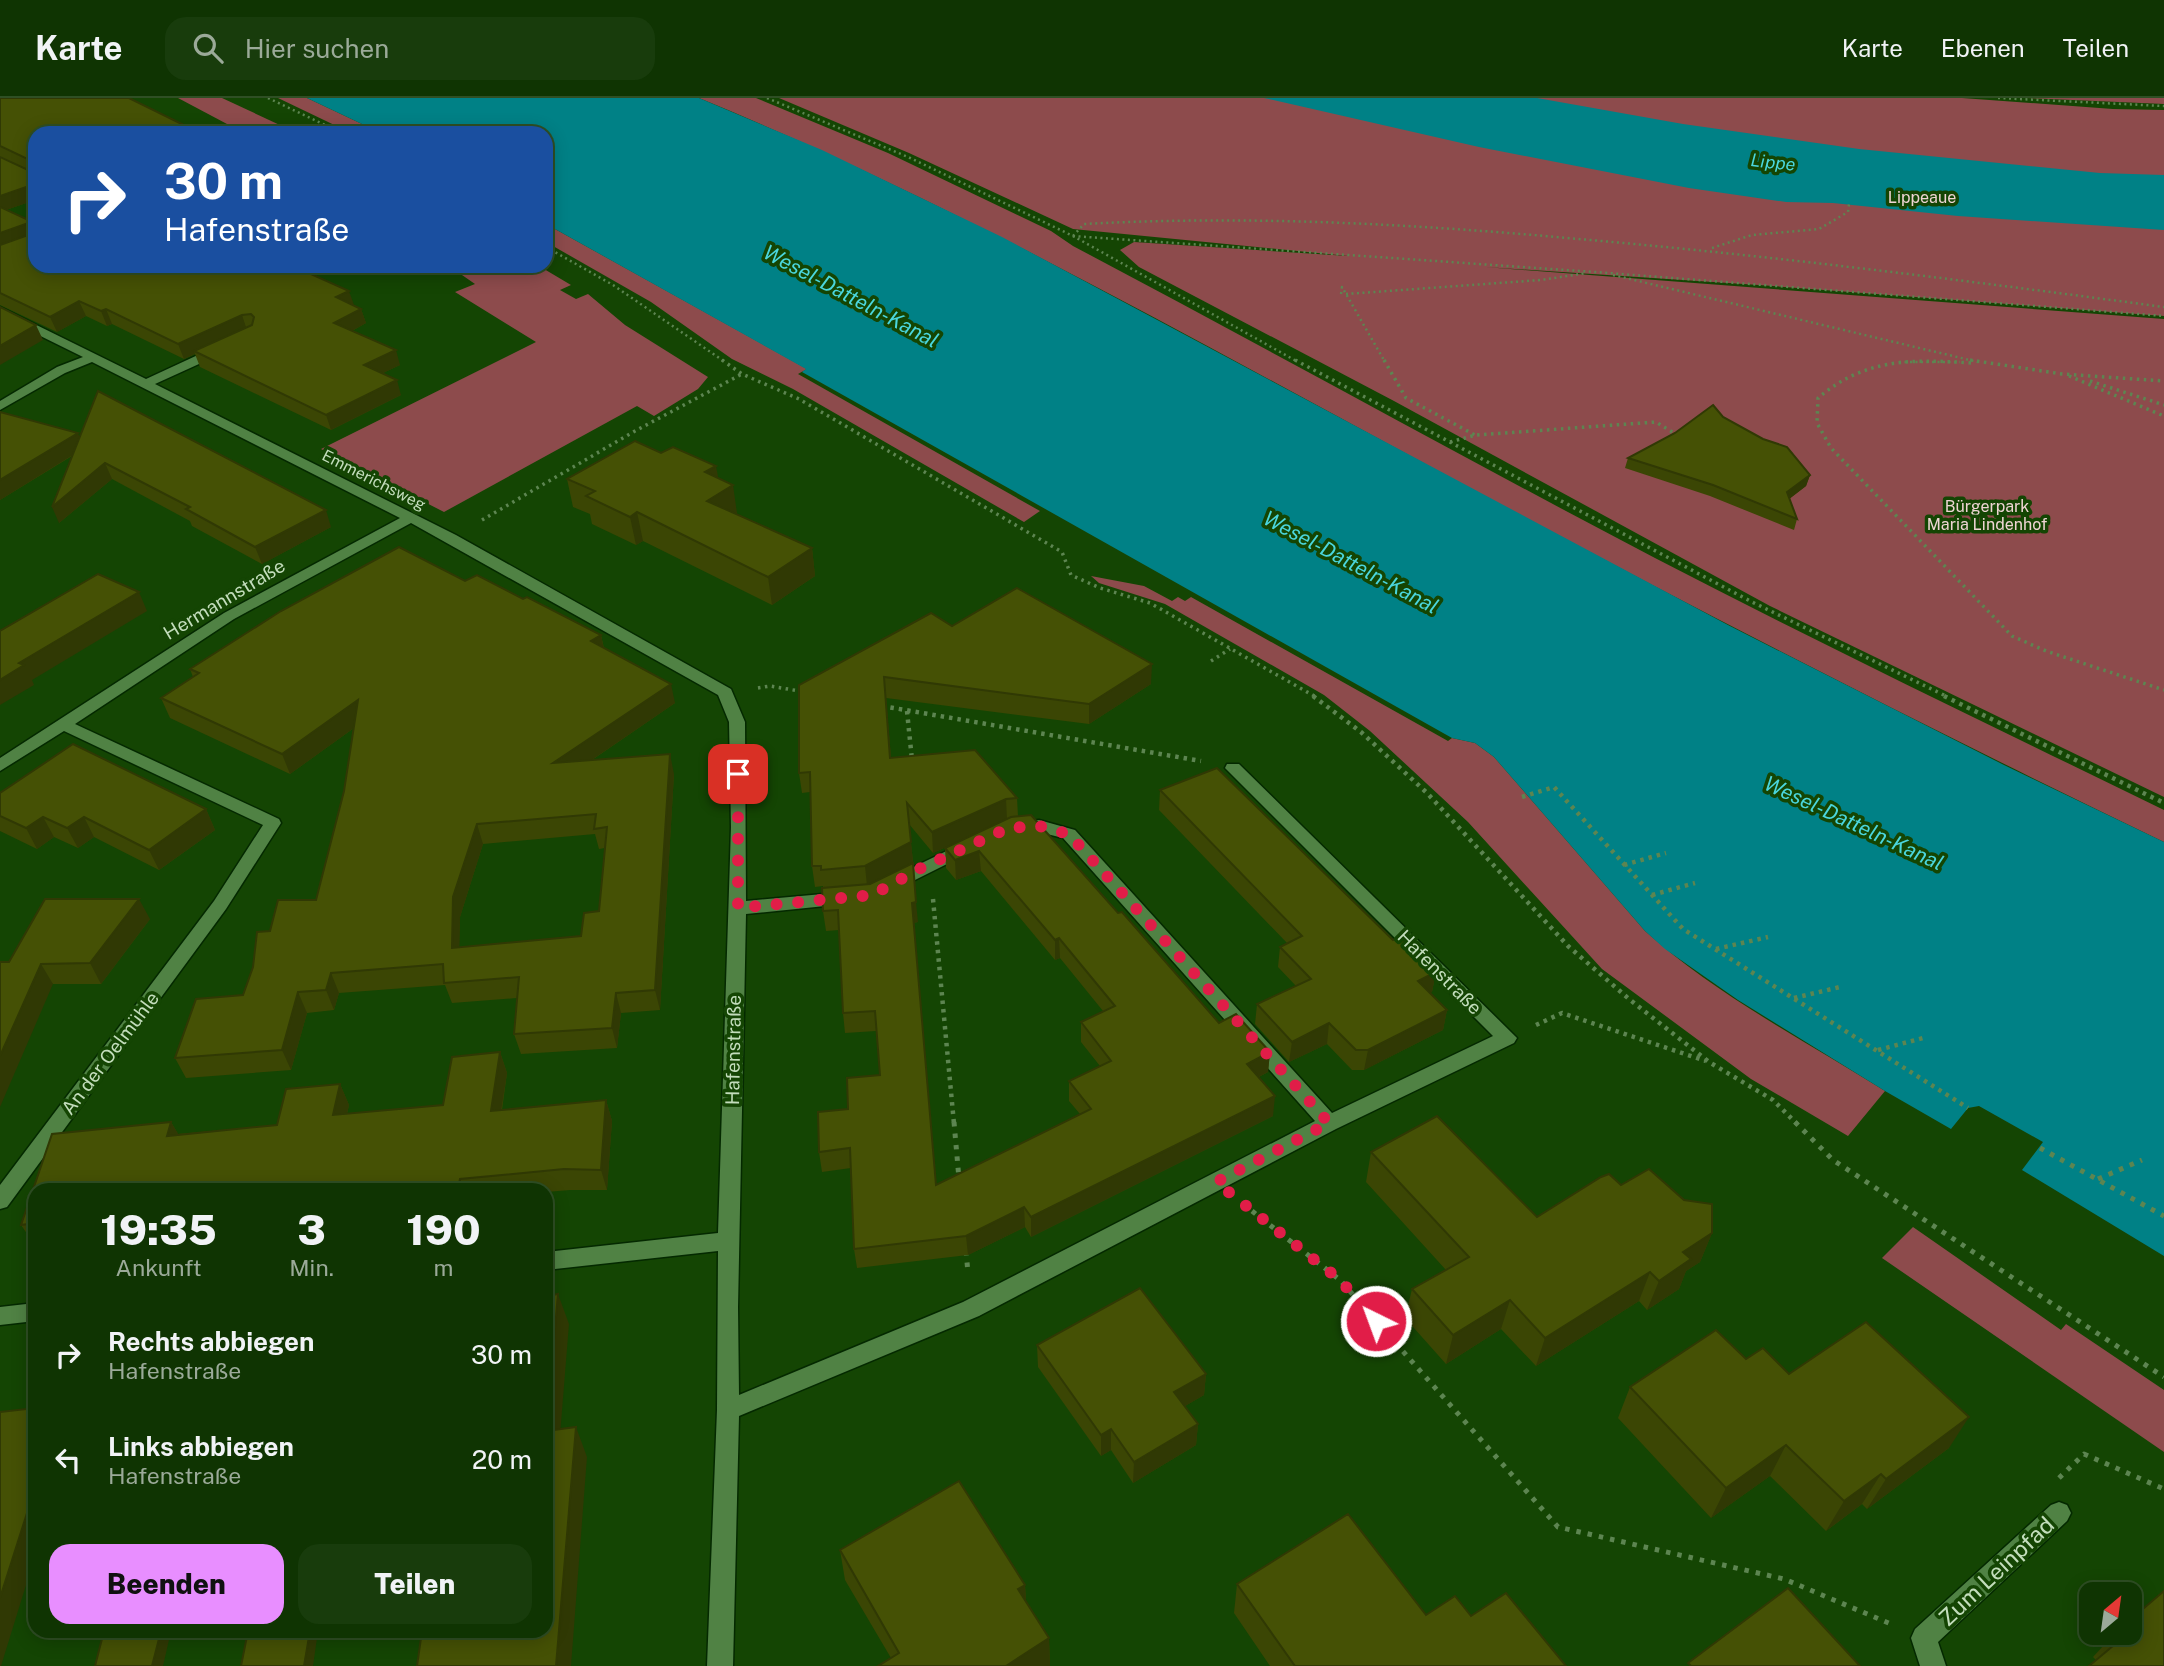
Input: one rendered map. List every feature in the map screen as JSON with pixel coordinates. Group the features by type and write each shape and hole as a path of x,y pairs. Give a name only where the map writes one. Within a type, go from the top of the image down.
{"street":[{"name":"Emmerichsweg","path":"0,311 67,343 90,359 146,384 451,538 725,692"},
{"path":"146,384 228,346"},
{"path":"0,406 61,370 90,359"},
{"name":"Hermannstraße","path":"0,766 229,616 410,518"},
{"name":"Hafenstraße","path":"720,1666 728,1410 734,984 738,908 737,722 725,692"},
{"name":"An der Oelmühle","path":"0,1201 220,905 273,823 64,725"},
{"name":"Hafenstraße","path":"1233,768 1507,1038"},
{"path":"882,890 923,867 1008,828 1039,826 1069,834 1329,1123"},
{"path":"738,908 860,896"},
{"path":"728,1410 971,1309 1329,1123 1507,1038"},
{"path":"553,1260 729,1241"},
{"path":"0,1316 28,1313"},
{"name":"Zum Leinpfad","path":"1933,1666 1924,1638 2059,1513"}],"path":[{"path":"268,98 327,126"},
{"path":"767,98 908,157 1073,236 1273,349 1764,608 2164,803"},
{"path":"1998,98 2164,106"},
{"path":"1708,249 1752,235 1819,229 1848,212 1849,204"},
{"path":"1073,236 1084,224 1212,217 1466,229 1708,249 1864,266 2164,307"},
{"path":"1073,236 1595,272 2164,316"},
{"path":"553,251 612,285 742,373 799,399 1062,552 1071,575 1100,588 1150,603 1319,699 1361,732 1482,850 1568,946 1629,999 1709,1062 1773,1100 1833,1160 2164,1377"},
{"path":"1476,435 1406,398 1344,294 1541,280 1595,272 1985,364"},
{"path":"2164,382 2062,374 1985,364 1905,361 1858,370 1831,385 1818,398 1817,423 1831,448 2012,636 2046,651 2164,690"},
{"path":"451,538 635,431 742,373"},
{"path":"2062,374 2164,405"},
{"path":"2062,374 2164,416"},
{"path":"1449,443 1476,435 1656,422 1686,440"},
{"path":"1211,661 1230,649"},
{"path":"725,692 770,686 811,694"},
{"path":"880,706 1152,751 1233,768"},
{"path":"907,711 912,763"},
{"path":"1522,797 1554,787 1683,929 1968,1108"},
{"path":"1624,865 1666,853"},
{"path":"923,867 931,883 960,1185"},
{"path":"1652,895 1695,883"},
{"path":"1715,949 1768,937"},
{"path":"1793,999 1840,987"},
{"path":"1507,1038 1562,1013 1709,1062"},
{"path":"1877,1051 1923,1038"},
{"path":"2040,1148 2164,1216"},
{"path":"2097,1180 2142,1160"},
{"path":"1216,1182 1340,1280 1558,1527 1784,1579 1924,1638"},
{"path":"965,1240 971,1309"},
{"path":"2059,1513 2049,1488 2084,1454 2164,1489"}],"green space":[{"path":"178,98 222,98 282,126 231,126"},
{"path":"278,98 307,98 366,126 336,126"},
{"path":"699,98 756,98 888,153 1051,231 1073,246 1655,558 2164,810 2164,842 1693,606 1150,315 972,223 882,179"},
{"path":"779,98 1962,98 2164,110 2164,316 1485,267 2164,319 2164,797 1770,606 1394,401 1139,267 1120,250 1134,242 1348,256 1073,229 909,153"},
{"path":"2026,98 2164,98 2164,104"},
{"path":"553,228 807,369 798,374 1040,511 1024,522 793,389 732,359 651,302 553,246"},
{"path":"459,273 551,273 571,285 560,290 576,299 588,294 625,325 708,377 698,389 654,416 637,406 444,512 321,449 536,342 455,292 475,284"},
{"path":"1091,576 1144,586 1172,601 1178,597 1185,601 1191,597 1448,741 1452,738 1475,743 1494,757 1645,931 1672,954 1761,1016 1885,1091 1848,1136 1751,1079 1602,969 1468,822 1370,731 1324,695 1165,604 1099,583"},
{"path":"1913,1227 2061,1330 2066,1324 2164,1390 2164,1452 1882,1258"}],"water":[{"name":"Wesel-Datteln-Kanal","path":"307,98 699,98 822,150 1002,237 1728,625 2004,765 2164,842 2164,1256 2022,1170 2043,1142 1979,1106 1968,1108 1951,1129 1738,1000 1665,949 1645,931 1494,757 1475,743 1452,738 802,372 806,369 553,228 553,126 366,126"},
{"name":"Lippe","path":"1264,98 1537,98 1683,124 1859,149 2100,173 2164,175 2164,230 1958,216 1833,203 1786,202 1689,188 1479,147"}],"building":[{"path":"0,98 129,98 186,126 28,126 28,159 0,146"},
{"path":"0,157 28,170 28,186 0,196"},
{"path":"0,207 28,220 28,223 0,233"},
{"path":"28,235 28,273 308,273 349,291 336,297 361,309 334,323 396,350 364,365 397,380 326,415 194,351 252,325 254,317 251,314 242,315 178,344 106,309 101,311 79,301 50,317 0,293 0,245"},
{"path":"0,307 36,325 0,346"},
{"path":"98,391 326,510 255,547 186,509 190,507 105,463 52,507"},
{"path":"1713,405 1723,417 1763,439 1787,447 1810,475 1787,492 1797,519 1713,485 1628,458 1675,433"},
{"path":"0,412 78,433 0,480"},
{"path":"635,441 661,453 673,447 716,466 705,472 733,485 707,501 812,548 768,577 637,512 630,517 586,496 595,491 567,479"},
{"path":"399,547 465,581 477,575 523,599 527,597 601,635 591,641 671,684 553,763 670,754 655,990 616,993 612,1028 514,1034 519,977 444,983 443,964 331,973 326,990 298,992 282,1050 175,1058 196,999 243,995 253,967 257,932 270,931 278,900 316,900 344,791 358,700 282,754 161,698 199,673 190,669 281,611","holes":["596,814 594,829 607,827 599,911 584,913 581,936 452,948 453,897 477,824"]},
{"path":"98,574 139,592 19,663 24,665 0,680 0,631"},
{"path":"1017,588 1152,664 1089,704 884,677 890,758 975,750 1017,798 1006,799 932,832 907,803 911,842 865,866 821,870 821,866 812,866 810,772 799,773 799,685 931,613 952,626"},
{"path":"73,744 206,809 149,850 84,817 67,828 43,817 26,828 0,816 0,793"},
{"path":"1217,768 1393,940 1400,937 1436,972 1418,981 1447,1010 1368,1050 1356,1050 1329,1023 1292,1042 1257,1004 1311,979 1280,947 1302,936 1160,790"},
{"path":"1031,815 1118,913 1122,912 1219,1023 1236,1014 1270,1052 1247,1064 1275,1096 1031,1217 1024,1207 966,1236 854,1249 850,1148 819,1152 818,1112 848,1109 847,1078 880,1075 875,1011 843,1013 838,910 823,911 822,888 870,884 913,863 916,902 912,903 936,1185 1091,1109 1069,1081 1111,1061 1081,1022 1115,1006 1059,938 1055,940 979,851 955,860 945,848 1011,817"},
{"path":"45,899 139,899 90,963 41,964 0,1056 0,962 9,962"},
{"path":"500,1052 491,1111 606,1100 601,1170 564,1169 460,1179 459,1183 35,1183 52,1134 171,1122 167,1136 277,1125 286,1089 340,1084 333,1115 443,1105 452,1057"},
{"path":"1437,1116 1537,1217 1601,1177 1609,1174 1621,1185 1649,1169 1684,1200 1712,1204 1712,1233 1683,1252 1691,1259 1659,1281 1650,1272 1545,1338 1510,1300 1453,1335 1412,1289 1469,1257 1371,1152"},
{"path":"28,1204 28,1224 21,1225"},
{"path":"1140,1288 1206,1374 1174,1392 1198,1424 1134,1462 1111,1429 1101,1435 1037,1345"},
{"path":"558,1294 553,1351 553,1295"},
{"path":"1866,1322 1969,1417 1886,1479 1881,1474 1844,1501 1786,1445 1726,1488 1630,1387 1716,1330 1746,1359 1763,1348 1789,1374"},
{"path":"28,1409 28,1510 0,1598 0,1412"},
{"path":"576,1427 556,1666 417,1666 421,1638 553,1638 553,1430"},
{"path":"959,1481 1025,1585 1018,1589 1049,1638 1006,1666 878,1666 899,1653 840,1550"},
{"path":"1348,1514 1426,1615 1455,1596 1471,1616 1506,1593 1566,1666 1295,1666 1237,1584"},
{"path":"1788,1588 1860,1666 1691,1666 1688,1663"},
{"path":"2164,1591 2164,1666 2089,1666 2114,1645 2142,1645 2142,1610"},
{"path":"102,1638 159,1638 152,1666 95,1666"},
{"path":"247,1638 309,1638 304,1666 241,1666"}],"route":[{"path":"738,774 738,908 872,895 923,867 1008,828 1039,826 1069,834 1329,1123 1216,1182 1340,1280 1376,1321"}],"park label":[{"name":"Lippeaue","path":"1922,197"},
{"name":"Bürgerpark Maria Lindenhof","path":"1987,515"}]}
